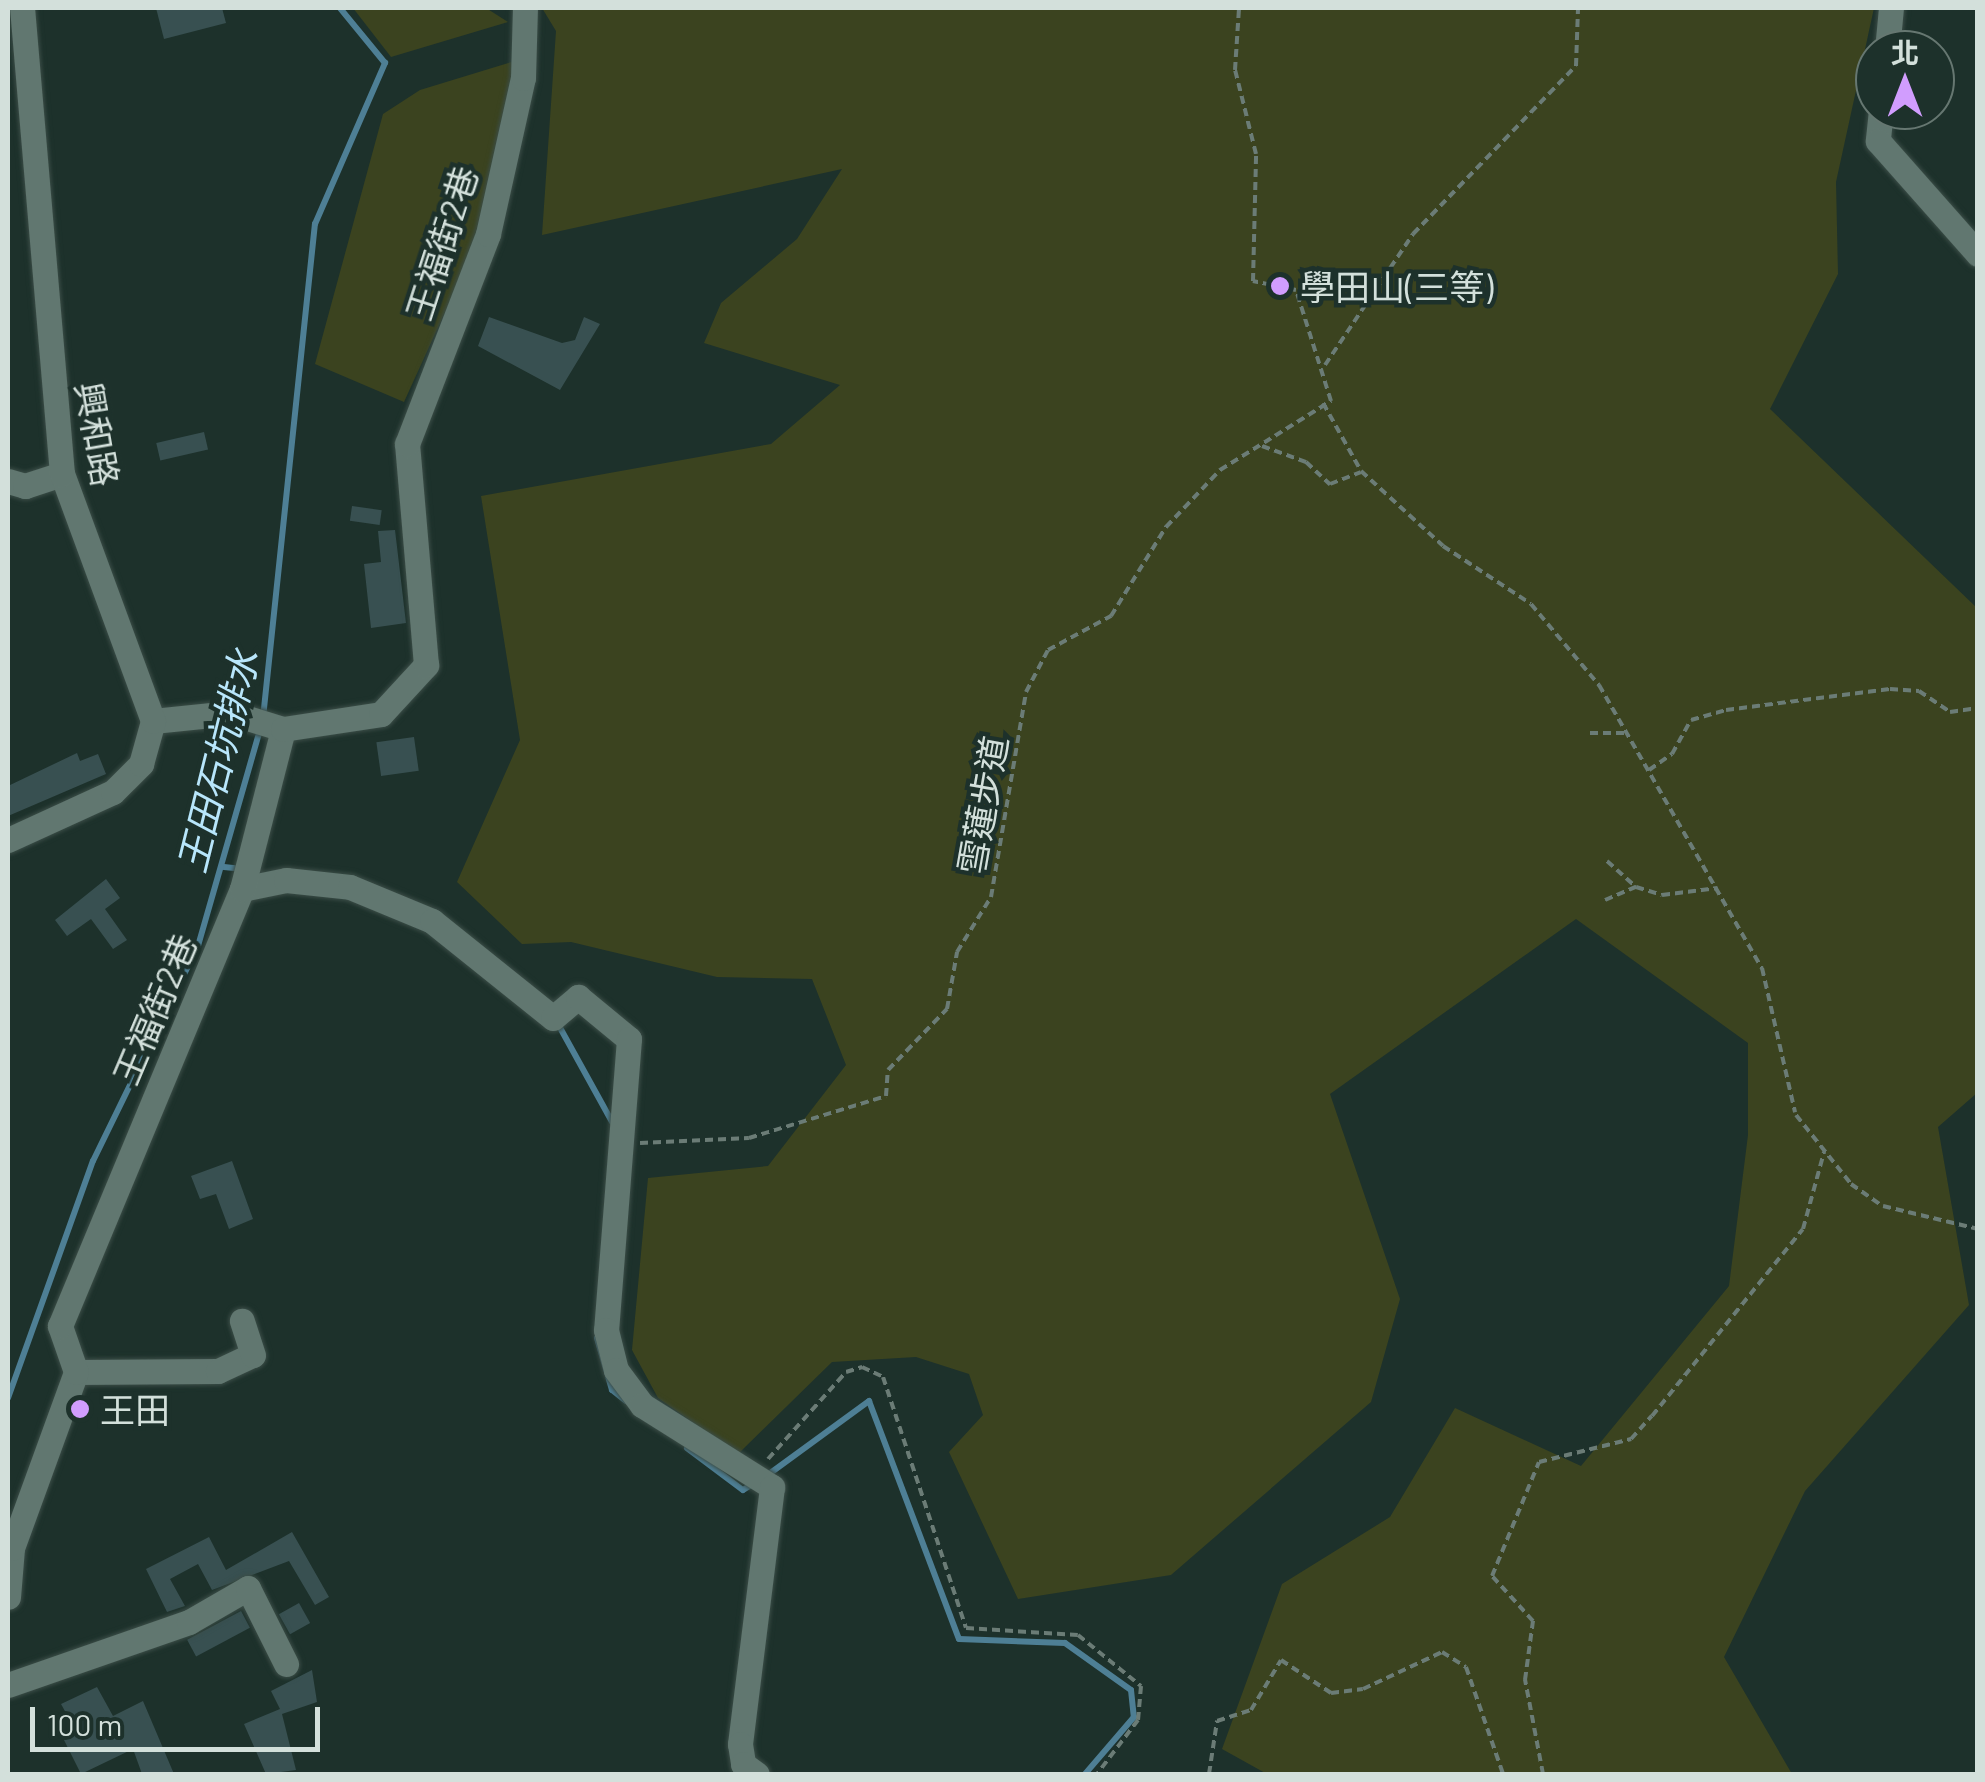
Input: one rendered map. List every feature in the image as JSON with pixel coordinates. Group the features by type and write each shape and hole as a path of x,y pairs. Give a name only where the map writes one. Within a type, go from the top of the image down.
{"street":[{"name":"興和路","path":"22,8 62,474 153,721"},
{"name":"王福街2巷","path":"76,1372 60,1326 245,876 283,730 382,714 426,665 407,444 488,234 523,78 525,8"},
{"path":"1879,130 1878,140 1978,254"},
{"path":"8,481 24,486 62,474"},
{"path":"8,840 113,792 141,764 153,721 231,713 283,730"},
{"path":"245,876 350,886 432,921 552,1018 578,997 597,1004 629,1038 606,1330 616,1370 642,1405 718,1460 753,1472 772,1487 740,1744 743,1764 757,1774"},
{"path":"8,1597 12,1548 76,1372 218,1371 253,1354 242,1322"},
{"path":"8,1685 189,1622 248,1588 286,1664"}],"path":[{"path":"1239,8 1235,70 1256,154 1253,281 1296,290 1325,366 1331,398 1262,446"},
{"path":"1325,366 1413,234 1576,66 1578,8"},
{"path":"1323,403 1362,471 1443,546 1532,604 1629,733 1762,968 1795,1114 1824,1152 1883,1206 1978,1228"},
{"path":"1262,446 1306,462 1330,484 1362,471"},
{"name":"雪蓮步道","path":"623,1146 749,1138 886,1096 888,1070 947,1009 957,952 991,897 1029,683 1052,645 1111,616 1166,527 1220,470 1262,446"},
{"path":"1649,770 1672,754 1691,720 1726,710 1890,690 1919,692 1950,712 1978,708"},
{"path":"1590,732 1629,733"},
{"path":"1607,861 1636,887 1662,895 1718,888"},
{"path":"1605,900 1636,887"},
{"path":"1543,1774 1525,1680 1534,1621 1492,1576 1539,1462 1616,1445 1652,1416 1701,1344 1803,1229 1824,1152"},
{"path":"753,1472 846,1372 862,1367 884,1376 966,1628 1078,1636 1141,1686 1138,1720 1096,1774"},
{"path":"1208,1774 1217,1721 1250,1710 1281,1660 1331,1693 1363,1689 1442,1652 1466,1667 1503,1774"}],"green space":[{"path":"353,8 486,8 508,22 391,57"},
{"path":"542,8 1874,8 1869,30 1855,30 1855,95 1836,182 1838,274 1770,409 1977,608 1977,1093 1938,1127 1969,1305 1805,1491 1724,1657 1792,1774 1267,1774 1222,1749 1282,1584 1390,1517 1455,1408 1581,1466 1729,1286 1748,1135 1748,1043 1576,919 1330,1094 1400,1299 1371,1402 1171,1575 1018,1599 949,1452 983,1415 969,1374 916,1357 832,1362 738,1454 658,1398 632,1350 648,1178 768,1166 846,1065 812,979 717,977 571,942 522,944 457,882 520,740 481,496 771,444 840,385 704,343 721,303 797,239 842,169 542,235 556,31"},
{"path":"518,60 508,174 404,402 315,364 383,114 420,90"}],"building":[{"path":"156,8 222,8 226,23 164,39"},
{"path":"489,317 562,343 575,340 584,317 600,324 560,390 478,346"},
{"path":"204,432 208,450 160,461 156,443"},
{"path":"352,506 382,510 380,525 350,521"},
{"path":"395,530 406,623 371,628 364,564 381,562 378,531"},
{"path":"414,737 419,771 381,776 376,742"},
{"path":"77,753 80,761 98,754 106,774 8,816 8,786"},
{"path":"106,879 120,898 105,909 127,940 113,949 91,919 67,936 55,920"},
{"path":"232,1161 253,1219 229,1229 216,1194 200,1199 191,1176"},
{"path":"292,1532 329,1597 315,1605 289,1561 212,1590 198,1564 170,1579 185,1606 167,1612 146,1569 209,1537 226,1570"},
{"path":"299,1603 310,1623 290,1634 279,1614"},
{"path":"241,1611 250,1628 196,1656 187,1640"},
{"path":"312,1670 317,1702 282,1714 296,1770 266,1774 244,1724 280,1709 271,1691"},
{"path":"97,1687 113,1716 143,1701 174,1774 142,1774 133,1749 81,1774 64,1740 77,1733 61,1704"}],"waterway":[{"name":"王田石坑排水","path":"263,718 315,224 385,63 340,8"},
{"name":"王田石坑排水","path":"8,1398 93,1161 198,946 260,730"},
{"path":"224,867 242,869"},
{"path":"558,1024 612,1122"},
{"path":"597,1338 612,1390 626,1401"},
{"path":"769,1474 869,1401 959,1639 1065,1643 1131,1690 1134,1717 1085,1774"},
{"path":"687,1448 743,1490 754,1483"}],"place":[{"name":"學田山(三等)","path":"1280,286"},
{"name":"王田","path":"80,1409"}]}
